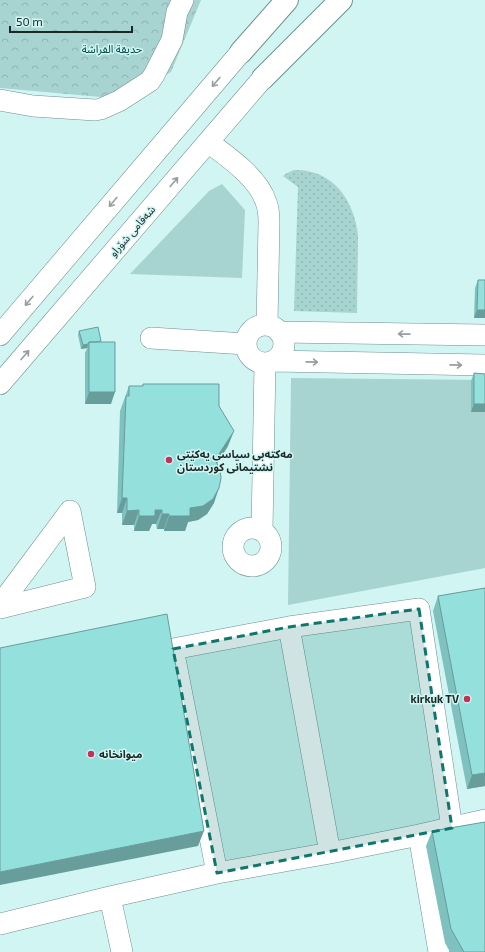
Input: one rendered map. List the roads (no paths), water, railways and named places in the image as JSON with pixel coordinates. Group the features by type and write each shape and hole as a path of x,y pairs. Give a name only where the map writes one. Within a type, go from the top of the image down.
{"highway":[{"path":"241,52 273,0"},
{"path":"241,52 287,0"},
{"path":"263,78 331,0"},
{"path":"263,78 341,0"}],"street":[{"path":"0,100 33,106 95,110 119,101 150,81 154,75 172,40 177,12 183,0"},
{"path":"0,335 241,52"},
{"name":"شەقامی شۆراو","path":"0,384 263,78"},
{"path":"208,142 234,162 256,183 262,192 269,212 273,328 283,338 284,344 283,351 279,357 269,362"},
{"path":"127,186 153,207"},
{"path":"485,335 273,328 260,326 250,332 246,344 250,355 254,360 259,362 485,365"},
{"path":"430,364 431,334"},
{"path":"151,338 246,344"},
{"path":"262,531 269,362"},
{"path":"0,605 70,511 85,587 0,608"},
{"path":"217,873 173,649 289,627 419,609 452,828"},
{"path":"289,627 330,853"},
{"path":"0,924 217,873 330,853 485,820"},
{"path":"419,835 439,952"},
{"path":"110,897 122,952"}],"place":[{"name":"مەکتەبی سیاسی یەکێتی نشتیمانی کوردستان","path":"169,460"},
{"name":"kirkuk TV","path":"467,699"},
{"name":"میوانخانە","path":"91,754"}],"park label":[{"name":"حديقة الفراشة","path":"112,49"}]}
